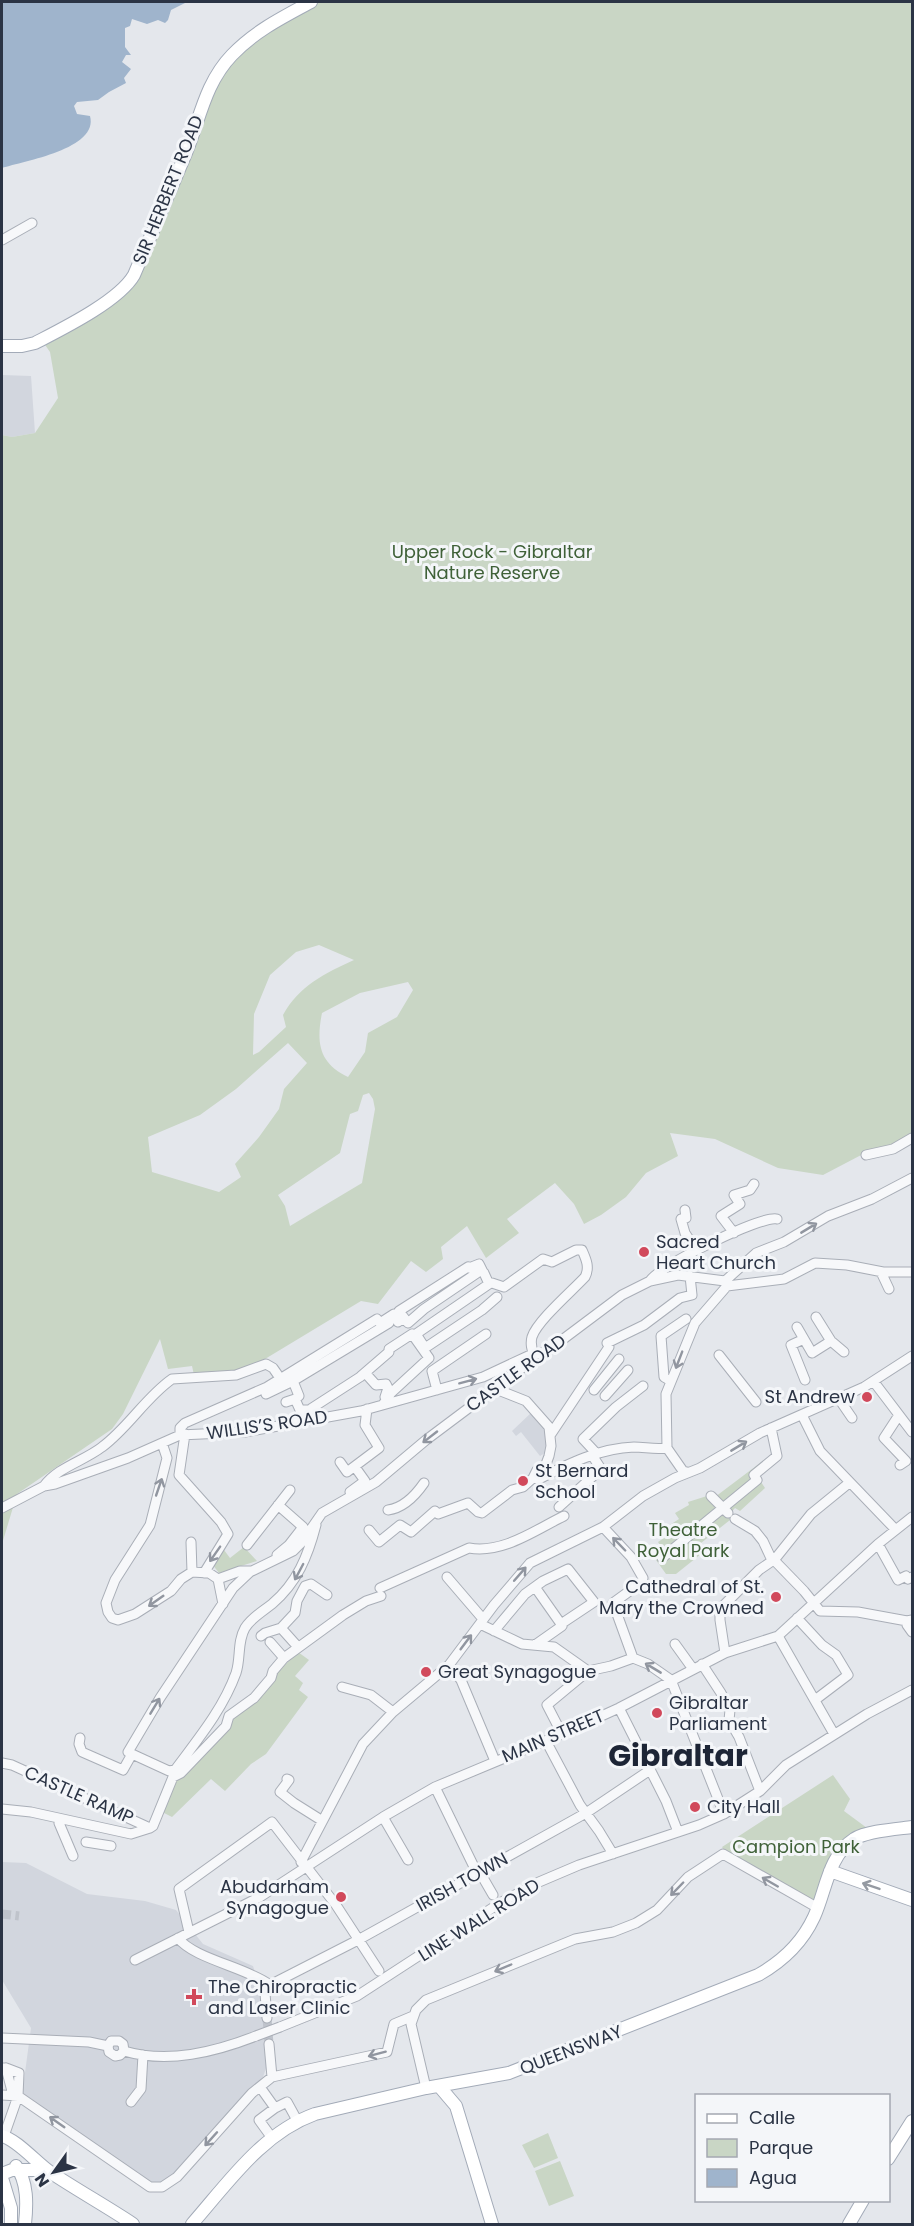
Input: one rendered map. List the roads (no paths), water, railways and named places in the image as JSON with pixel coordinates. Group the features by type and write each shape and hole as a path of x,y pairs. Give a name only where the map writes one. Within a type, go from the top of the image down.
{"main road":[{"name":"SIR HERBERT ROAD","path":"2,346 22,346 35,342 107,301 125,288 134,275 187,151 203,102 216,76 231,56 253,35 311,2"},
{"name":"QUEENSWAY","path":"192,2224 252,2156 272,2138 315,2114 432,2087 509,2073 758,1975 798,1945 818,1908 830,1872 840,1853 857,1837 912,1827"},
{"path":"830,1872 912,1900"},
{"path":"456,2106 466,2088 478,2079"},
{"path":"432,2087 449,2096 456,2106 492,2224"},
{"path":"890,2156 912,2121"},
{"path":"7,2139 47,2170 133,2224"},
{"path":"7,2139 19,2151 19,2158 10,2172 11,2224"},
{"path":"10,2172 47,2170"},
{"path":"10,2172 22,2175 26,2192 25,2224"},
{"path":"849,2224 862,2202"}],"street":[{"path":"2,240 32,223"},
{"path":"866,1155 893,1149 912,1138"},
{"path":"671,1381 664,1377 661,1336 690,1321 727,1286 756,1253 784,1242 828,1216 872,1199 912,1178"},
{"path":"734,1233 722,1215 740,1204 734,1195 750,1190 754,1184"},
{"path":"685,1210 686,1218 681,1219 682,1225 696,1251"},
{"path":"650,1281 654,1275 672,1263 696,1251 734,1233 773,1218 777,1219"},
{"path":"497,1297 482,1310 425,1348 416,1334 490,1284 504,1287 543,1259 552,1262 576,1250 582,1250 588,1265 588,1273 533,1333 531,1345 534,1356"},
{"name":"CASTLE ROAD","path":"320,1515 382,1477 493,1388 522,1368 534,1356 546,1352 622,1295 650,1281 678,1275 727,1286 784,1279 815,1263 846,1265 881,1272 912,1272"},
{"path":"398,1318 399,1311 466,1268 479,1264 490,1284"},
{"path":"204,1573 228,1534 220,1520 179,1475 182,1435 180,1429 183,1424 267,1387 377,1319 380,1323 394,1314 408,1323 424,1309 480,1271 483,1272"},
{"path":"881,1272 890,1289"},
{"path":"551,1434 608,1346 644,1325 680,1298 692,1295 690,1276"},
{"path":"676,1303 690,1321"},
{"path":"424,1309 432,1323"},
{"path":"450,1311 459,1326"},
{"path":"816,1317 831,1341 844,1352"},
{"path":"236,1401 254,1399 293,1381 398,1318"},
{"path":"687,1472 683,1471 667,1448 666,1394 690,1321"},
{"path":"797,1327 812,1353 831,1341"},
{"path":"298,1422 309,1410 368,1371 389,1352 389,1349 412,1334 429,1358"},
{"path":"437,1390 432,1371 486,1334"},
{"path":"804,1339 791,1345 805,1380"},
{"path":"381,1404 432,1357 427,1350 431,1344"},
{"path":"719,1355 756,1402"},
{"name":"WILLIS’S ROAD","path":"2,1508 44,1486 128,1458 182,1435 245,1432 367,1409 483,1377 514,1362 534,1356"},
{"path":"303,1864 321,1820 369,1735 450,1665 481,1622 530,1563 603,1527 643,1497 687,1472 700,1468 771,1428 874,1382 912,1356"},
{"path":"594,1390 619,1359"},
{"path":"44,1486 55,1474 101,1448 172,1379 236,1375 266,1364 273,1368 280,1378"},
{"path":"605,1396 628,1370"},
{"path":"368,1371 367,1375 377,1379 376,1385 386,1384 388,1388 381,1404"},
{"path":"293,1381 299,1395"},
{"path":"874,1382 912,1432"},
{"path":"595,1455 582,1438 643,1386"},
{"path":"369,1530 379,1542 400,1525 411,1532 436,1512 468,1503 482,1513 512,1490 523,1487 533,1478 537,1470 546,1464 551,1446 549,1427 526,1401 493,1388"},
{"path":"841,1398 852,1418"},
{"path":"286,1402 295,1399 300,1410 309,1410"},
{"path":"340,1462 347,1472 379,1448 364,1425 367,1409"},
{"path":"802,1415 820,1451 895,1529"},
{"path":"899,1415 884,1438 906,1461 900,1465"},
{"path":"662,1558 728,1513 757,1480 753,1475 777,1456 771,1428"},
{"path":"162,1443 167,1458 150,1525 115,1580 106,1603 108,1612 112,1618 118,1620 140,1612 171,1591 181,1579 192,1572 212,1574 218,1579 223,1604"},
{"path":"533,1478 539,1479 595,1455 633,1447 652,1450 667,1448"},
{"name":"CASTLE RAMP","path":"2,1763 12,1765 150,1827 153,1826 173,1777 181,1773 226,1726 229,1716 254,1698 271,1678 273,1671 298,1647 380,1592 469,1548 484,1550 510,1543 562,1511 601,1469 595,1455"},
{"path":"346,1499 349,1493 365,1481 355,1467"},
{"path":"388,1510 397,1509 424,1483"},
{"path":"725,1653 720,1609 759,1570 774,1560 811,1514 849,1483"},
{"path":"248,1545 291,1490"},
{"path":"711,1496 728,1513 755,1531 774,1560 820,1611 858,1612 910,1620 908,1628 912,1632"},
{"path":"270,1561 289,1545 303,1527 278,1505"},
{"path":"320,1515 306,1558 294,1581 244,1629 240,1639 236,1674 217,1711 175,1770 169,1772 128,1752 160,1698 238,1581 250,1571 293,1551 302,1542 320,1515"},
{"name":"MAIN STREET","path":"135,1960 260,1897 303,1864 435,1787 619,1708 725,1653 778,1636 895,1529 912,1517"},
{"path":"603,1527 631,1557 644,1578 642,1582 613,1603 633,1658"},
{"path":"191,1542 192,1572"},
{"path":"879,1544 898,1580 906,1576 908,1579 912,1577"},
{"path":"494,1631 525,1594 568,1569 594,1602 535,1645"},
{"path":"218,1579 240,1571 250,1571"},
{"path":"447,1577 481,1622 494,1631 522,1644 554,1647 588,1671"},
{"path":"261,1636 280,1628 295,1612 297,1600 305,1586 311,1584 327,1595"},
{"path":"534,1587 561,1624"},
{"path":"797,1618 827,1650 836,1655 848,1675 815,1700"},
{"path":"280,1628 298,1647"},
{"path":"778,1636 834,1734"},
{"path":"270,1642 284,1659"},
{"path":"675,1644 721,1693 730,1710 729,1720 760,1791"},
{"path":"562,1734 548,1704 588,1671 633,1658 648,1664 671,1680 724,1814"},
{"path":"450,1665 461,1680 495,1761"},
{"path":"342,1687 371,1695 393,1712"},
{"name":"LINE WALL ROAD","path":"2,2038 89,2042 108,2046 113,2040 123,2044 124,2051 143,2055 185,2056 225,2048 280,2027 362,1993 500,1903 539,1882 579,1865 678,1832 724,1814 747,1802 786,1765 834,1734 912,1690"},
{"path":"619,1708 666,1802 678,1832"},
{"path":"80,1738 79,1744 82,1752 123,1770 132,1754"},
{"path":"546,1741 580,1805 612,1854"},
{"name":"IRISH TOWN","path":"270,1985 358,1940 586,1813 650,1770"},
{"path":"287,1779 289,1780 280,1792 321,1820"},
{"path":"435,1787 477,1874 482,1876 493,1895"},
{"path":"2,1809 31,1812 131,1834 150,1827"},
{"path":"2,1816 16,1812"},
{"path":"383,1817 408,1860"},
{"path":"189,1932 179,1888 272,1822 336,1905 379,1971"},
{"path":"59,1823 73,1856"},
{"path":"86,1842 111,1846"},
{"path":"432,2087 413,2034 413,2016 426,2000 575,1938 613,1932 636,1923 657,1910 688,1877 723,1854 818,1908"},
{"path":"178,1938 197,1952 260,1977 270,1985 266,1994 267,2018"},
{"path":"2,2085 9,2095 150,2187 162,2187 177,2177 252,2093 272,2078 387,2052 394,2024 413,2016"},
{"path":"269,2044 272,2078"},
{"path":"131,2102 141,2089 143,2055"},
{"path":"7,2139 9,2095 4,2068 19,2073 9,2095"},
{"path":"260,2087 274,2108"},
{"path":"272,2138 258,2120 274,2108 287,2102 298,2122"}],"water":[{"path":"2,2 187,2 171,10 165,23 158,20 147,24 132,19 130,26 125,28 125,47 131,55 126,55 122,62 131,69 124,78 126,83 98,100 77,102 74,106 77,114 90,116 90,127 83,137 58,152 2,168"}],"tunnel":[{"path":"2,1914 19,1916"},
{"path":"267,2018 269,2044"}],"place":[{"name":"Sacred Heart Church","path":"644,1252"},
{"name":"St Andrew","path":"867,1397"},
{"name":"St Bernard School","path":"523,1481"},
{"name":"Cathedral of St. Mary the Crowned","path":"776,1597"},
{"name":"Great Synagogue","path":"426,1672"},
{"name":"Gibraltar Parliament","path":"657,1713"},
{"name":"City Hall","path":"695,1807"},
{"name":"Abudarham Synagogue","path":"341,1897"},
{"name":"The Chiropractic and Laser Clinic","path":"194,1997"}],"district":[{"name":"Gibraltar","path":"678,1756"}],"park label":[{"name":"Upper Rock - Gibraltar Nature Reserve","path":"492,562"},
{"name":"Theatre Royal Park","path":"683,1540"},
{"name":"Campion Park","path":"796,1847"}]}
